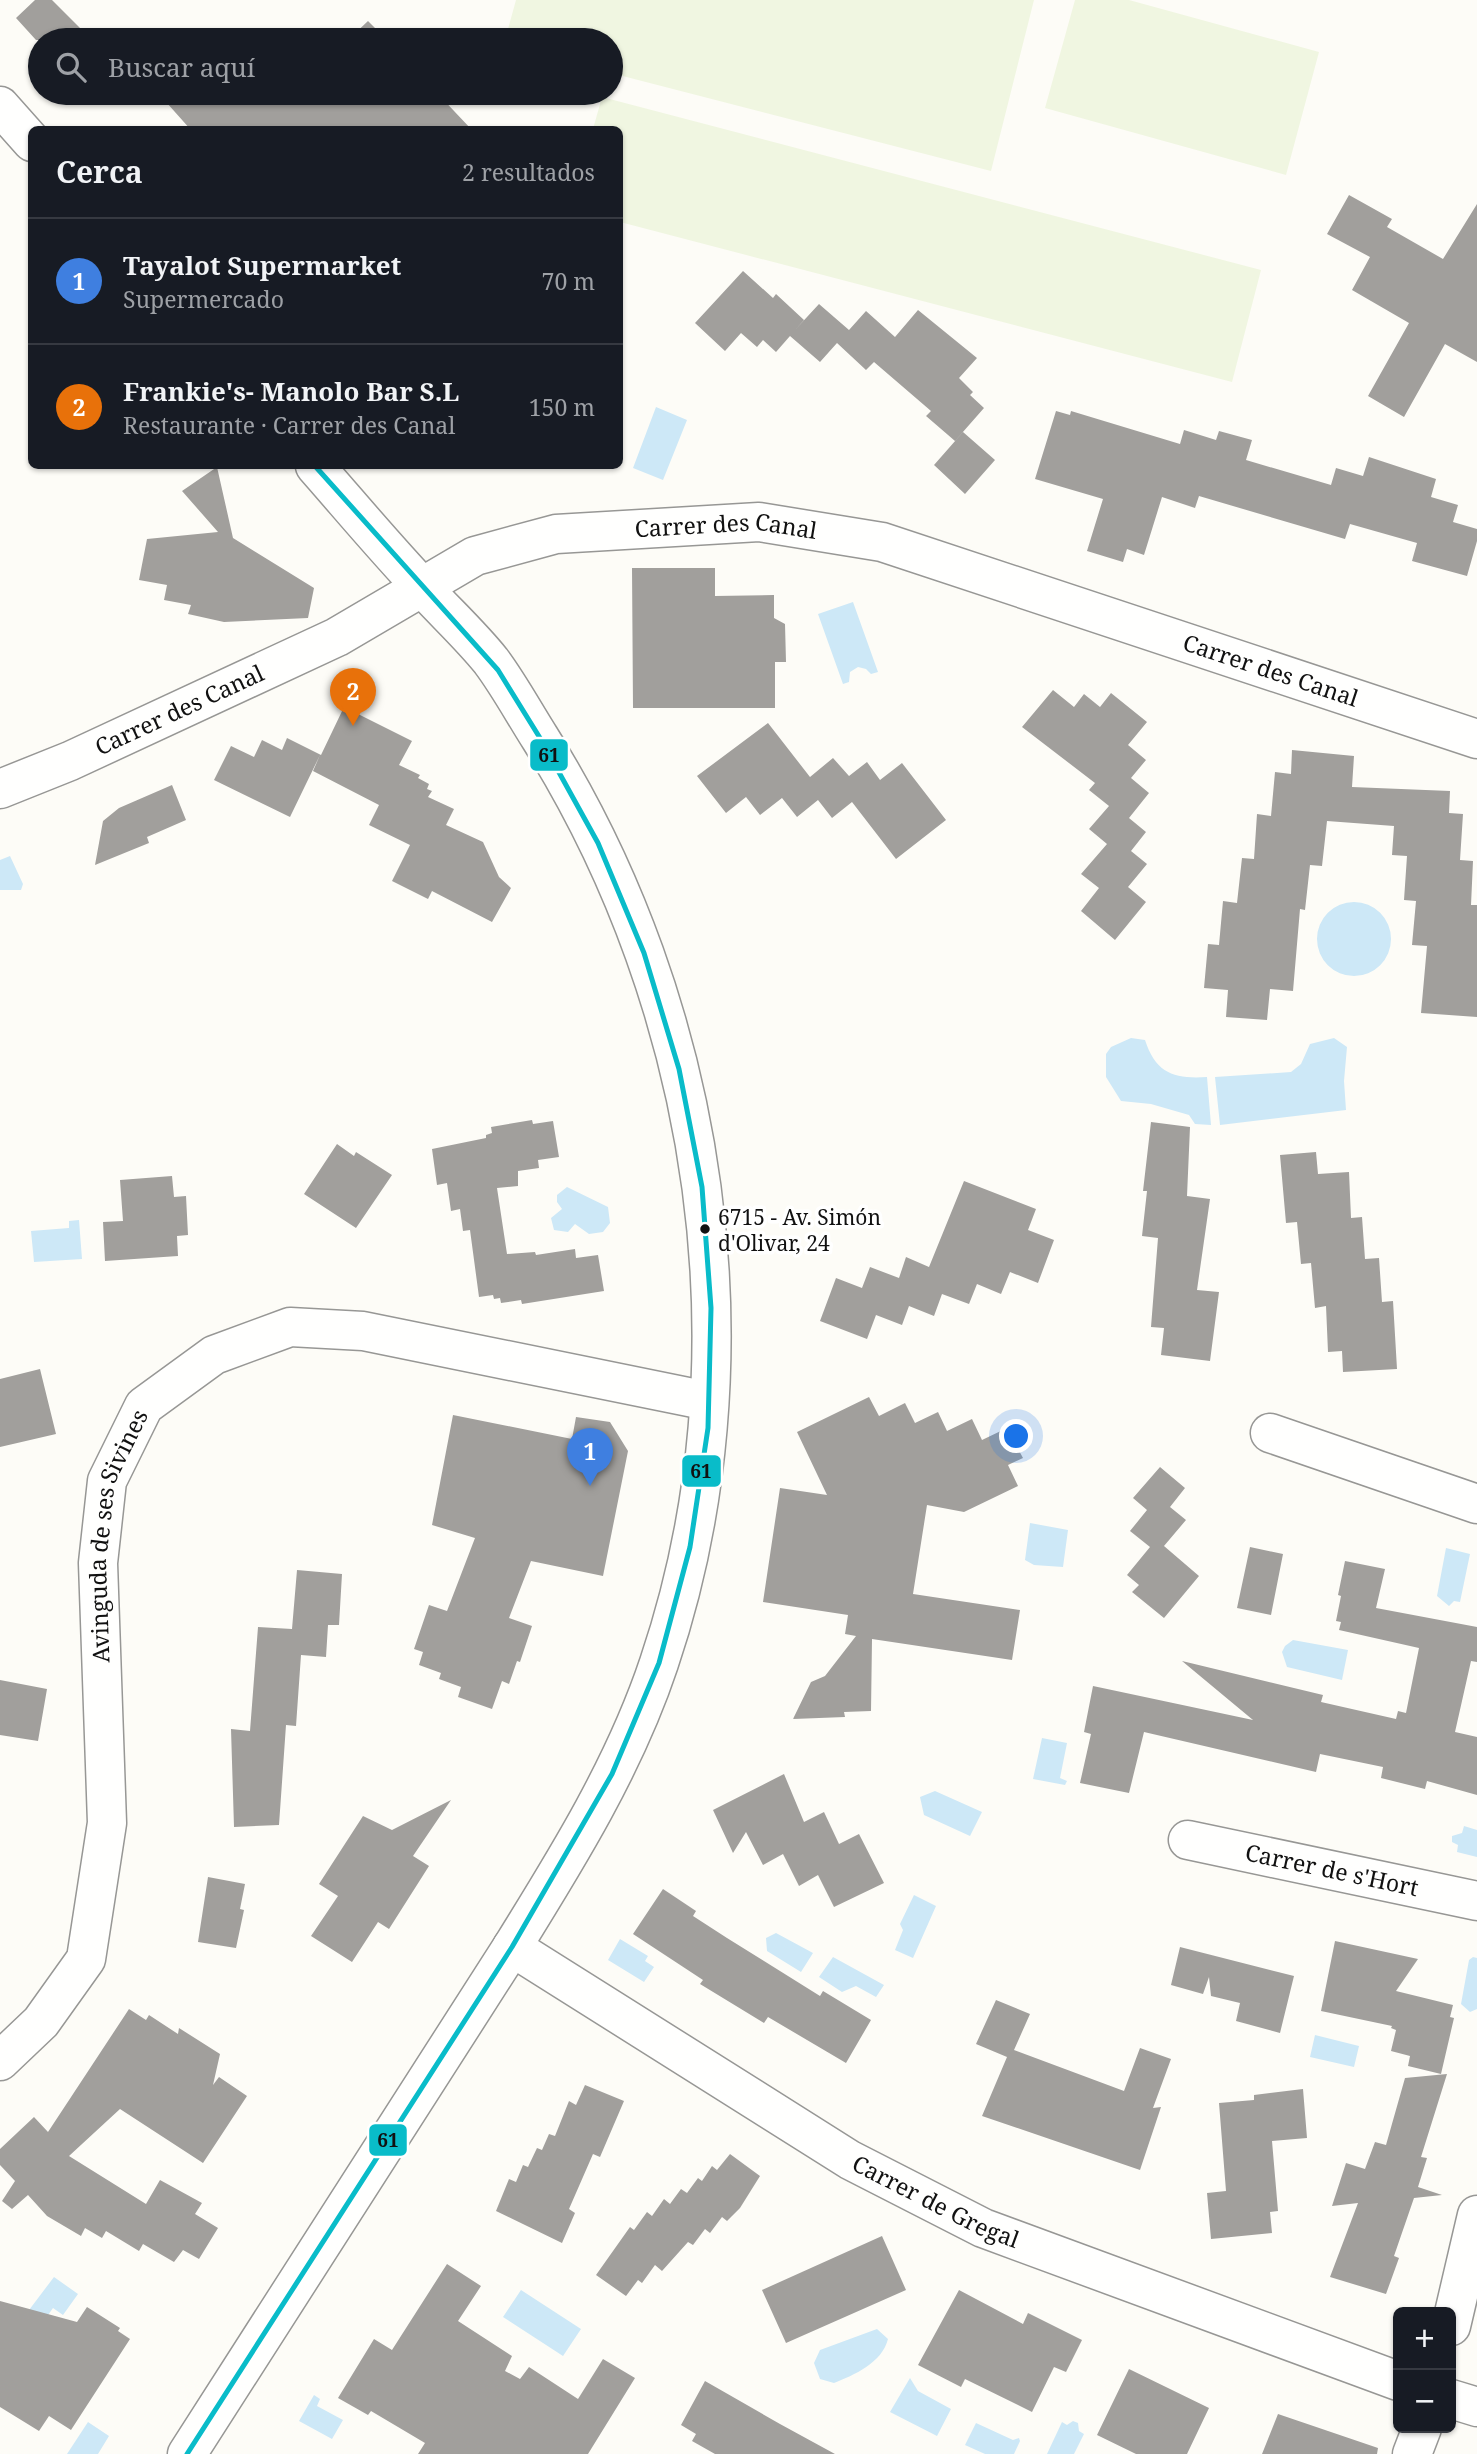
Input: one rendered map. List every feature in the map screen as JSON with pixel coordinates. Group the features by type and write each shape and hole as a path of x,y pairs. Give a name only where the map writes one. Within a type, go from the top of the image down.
{"street":[{"path":"0,106 28,138"},
{"path":"187,2454 512,1947 562,1867 620,1762 659,1664 683,1581 702,1485 708,1401 713,1324 702,1185 687,1097 639,940 613,872 563,775 492,662 422,588 318,469"},
{"name":"Carrer des Canal","path":"0,789 70,761 337,637 475,556 556,534 759,522 882,542 1477,739"},
{"name":"Avinguda de ses Sivines","path":"0,2061 41,2022 86,1959 107,1823 98,1563 107,1481 144,1406 214,1355 290,1327 363,1331 708,1401"},
{"path":"1270,1433 1477,1504"},
{"name":"Carrer de s'Hort","path":"1188,1840 1477,1901"},
{"name":"Carrer de Gregal","path":"512,1947 850,2160 983,2228 1393,2379"},
{"path":"1455,2307 1477,2215"},
{"path":"1456,2401 1477,2407"},
{"path":"1412,2454 1420,2433"}],"green space":[{"path":"516,0 1034,0 991,171 623,76 623,28 508,28"},
{"path":"1075,0 1129,0 1319,52 1286,175 1045,108"},
{"path":"623,103 1261,270 1232,382 623,223 623,126 594,126 600,105 623,105"}],"water":[{"path":"656,407 687,420 663,480 633,468"},
{"path":"853,602 878,672 871,674 858,667 850,672 849,682 843,684 818,614"},
{"path":"10,856 23,884 21,890 0,890 0,860"},
{"path":"1354,902 1368,905 1380,913 1388,925 1391,939 1388,953 1380,965 1368,973 1354,976 1340,973 1328,965 1320,953 1317,939 1320,925 1328,913 1340,905"},
{"path":"1131,1038 1145,1040 1155,1060 1168,1072 1185,1077 1207,1077 1211,1125 1195,1124 1189,1115 1151,1104 1121,1101 1106,1077 1106,1054 1111,1047"},
{"path":"1334,1038 1347,1047 1344,1081 1346,1110 1220,1125 1215,1077 1291,1072 1301,1064 1310,1044"},
{"path":"567,1187 608,1207 610,1223 603,1232 589,1234 575,1224 568,1232 554,1230 551,1218 562,1209 557,1202 557,1195"},
{"path":"79,1220 82,1259 34,1262 31,1231 69,1228 69,1221"},
{"path":"1030,1523 1068,1530 1063,1567 1034,1565 1025,1560"},
{"path":"1446,1548 1470,1554 1460,1602 1454,1601 1449,1606 1437,1596"},
{"path":"1293,1640 1348,1650 1342,1680 1287,1667 1282,1652"},
{"path":"1042,1738 1067,1743 1060,1778 1067,1781 1065,1785 1033,1779"},
{"path":"935,1791 982,1812 970,1836 924,1815 920,1797"},
{"path":"1464,1826 1477,1830 1477,1857 1457,1852 1458,1845 1452,1842 1452,1836 1462,1833"},
{"path":"914,1895 936,1906 913,1958 895,1950 903,1930 900,1924"},
{"path":"776,1933 813,1953 801,1972 767,1951 766,1938"},
{"path":"620,1939 648,1956 645,1961 654,1967 644,1982 608,1960"},
{"path":"833,1957 884,1985 876,1997 856,1986 842,1992 819,1977"},
{"path":"1477,1958 1477,2009 1470,2012 1461,2004 1469,1960"},
{"path":"1315,2035 1359,2046 1354,2067 1310,2057"},
{"path":"54,2277 78,2294 63,2315 53,2308 41,2325 26,2314"},
{"path":"521,2290 581,2329 563,2356 503,2317"},
{"path":"877,2329 888,2339 874,2361 834,2383 820,2379 814,2363 820,2350"},
{"path":"910,2378 918,2391 951,2409 937,2436 890,2412"},
{"path":"314,2395 320,2399 317,2406 343,2420 332,2439 299,2421"},
{"path":"1073,2421 1078,2423 1079,2431 1084,2434 1074,2454 1047,2454 1062,2422 1067,2425"},
{"path":"88,2422 109,2436 98,2454 67,2454"},
{"path":"976,2423 1013,2440 1019,2438 1014,2454 985,2454 965,2445"}],"building":[{"path":"35,0 52,0 80,28 28,28 28,31 16,18"},
{"path":"368,21 375,28 361,28"},
{"path":"169,105 448,105 468,126 187,126"},
{"path":"1349,195 1392,219 1387,227 1443,259 1477,204 1477,362 1445,344 1404,417 1368,396 1409,323 1352,290 1370,257 1327,234"},
{"path":"743,271 773,298 776,294 804,320 795,330 819,304 849,330 866,311 895,337 918,310 977,358 959,378 973,392 970,395 984,408 955,441 926,416 931,411 874,362 866,370 837,343 820,362 790,336 776,352 763,340 757,347 741,333 725,351 695,323"},
{"path":"1056,411 1070,415 1071,411 1180,444 1184,430 1216,440 1219,431 1252,440 1246,460 1331,485 1336,468 1363,476 1369,457 1436,479 1431,497 1458,505 1453,522 1477,529 1477,541 1467,576 1412,561 1417,543 1350,524 1345,539 1199,496 1195,508 1162,497 1144,555 1127,549 1123,562 1087,551 1103,499 1035,479"},
{"path":"963,432 995,460 965,494 934,465"},
{"path":"217,469 233,538 314,588 308,618 224,622 188,614 191,605 164,600 167,585 139,580 147,539 218,532 182,491"},
{"path":"632,568 715,568 715,596 774,595 774,618 785,624 786,662 775,662 775,708 633,708"},
{"path":"1053,690 1074,707 1084,694 1100,707 1111,693 1147,722 1128,745 1146,760 1131,778 1149,793 1129,818 1146,832 1131,851 1147,864 1128,887 1146,902 1115,940 1081,911 1099,888 1081,874 1107,844 1089,829 1109,806 1089,790 1095,783 1022,727"},
{"path":"344,707 412,741 399,765 420,775 418,778 429,784 427,789 432,791 428,797 454,809 446,825 483,842 499,877 511,888 492,922 432,891 428,899 392,881 410,845 369,825 379,805 313,771 320,755 290,817 214,780 231,746 254,757 262,740 282,750 287,738 321,755"},
{"path":"768,723 810,777 833,758 849,776 867,762 880,780 902,763 946,820 896,859 852,802 832,818 818,800 797,817 782,798 760,815 746,797 726,813 697,776"},
{"path":"1292,750 1354,756 1352,787 1450,791 1449,813 1463,814 1460,860 1473,861 1471,905 1477,905 1477,1017 1421,1013 1427,946 1412,945 1416,901 1404,900 1407,856 1392,855 1394,826 1327,821 1322,866 1310,865 1305,910 1300,909 1293,991 1270,989 1267,1020 1226,1017 1228,990 1204,988 1208,944 1219,945 1223,901 1237,903 1242,858 1254,859 1257,814 1271,816 1275,772 1291,774"},
{"path":"172,785 186,820 147,837 149,843 95,865 103,821 119,808"},
{"path":"532,1120 533,1124 553,1121 559,1157 538,1160 539,1168 518,1171 518,1186 497,1188 507,1254 535,1252 536,1255 575,1249 576,1258 598,1255 604,1291 522,1304 521,1300 501,1303 500,1298 494,1299 493,1295 479,1297 470,1230 463,1231 460,1209 451,1211 447,1183 437,1185 432,1149 486,1138 486,1135 492,1133 491,1127"},
{"path":"1151,1122 1190,1127 1187,1196 1210,1199 1197,1290 1219,1292 1210,1361 1161,1355 1164,1328 1151,1327 1158,1238 1142,1236 1147,1191 1143,1191"},
{"path":"337,1144 354,1156 356,1152 392,1175 356,1228 304,1194"},
{"path":"1316,1152 1318,1174 1349,1172 1351,1218 1362,1217 1365,1259 1379,1258 1382,1302 1393,1301 1397,1369 1343,1372 1342,1351 1328,1352 1326,1306 1315,1308 1311,1263 1301,1264 1297,1222 1286,1223 1280,1155"},
{"path":"172,1176 174,1197 186,1196 188,1235 177,1236 178,1256 105,1261 103,1222 123,1221 120,1180"},
{"path":"964,1181 1036,1209 1028,1230 1054,1240 1038,1283 1010,1272 1001,1294 977,1284 969,1304 942,1294 934,1316 909,1306 902,1325 876,1315 867,1339 820,1321 836,1278 862,1288 870,1267 899,1278 906,1257 929,1267"},
{"path":"40,1369 56,1434 0,1447 0,1379"},
{"path":"869,1397 879,1416 905,1403 915,1423 938,1412 947,1431 972,1419 982,1440 1007,1428 1023,1458 1008,1465 1018,1486 964,1512 927,1505 913,1594 1020,1610 1012,1660 872,1639 871,1711 844,1712 845,1717 793,1719 811,1682 825,1676 856,1636 845,1634 848,1615 763,1602 780,1488 827,1495 797,1432"},
{"path":"453,1415 572,1439 576,1417 610,1422 628,1451 603,1576 531,1561 509,1618 532,1626 520,1662 517,1661 509,1684 502,1681 492,1709 458,1697 461,1687 439,1679 441,1673 419,1665 423,1652 414,1649 429,1605 447,1611 475,1538 432,1525"},
{"path":"1160,1467 1185,1488 1170,1507 1186,1520 1164,1546 1199,1576 1164,1618 1132,1592 1139,1585 1127,1575 1150,1547 1130,1531 1147,1510 1133,1498"},
{"path":"1250,1547 1283,1554 1271,1615 1237,1608"},
{"path":"1345,1561 1385,1569 1376,1608 1477,1627 1477,1662 1471,1661 1455,1732 1477,1737 1477,1795 1427,1781 1425,1789 1381,1778 1383,1767 1320,1754 1316,1772 1144,1732 1129,1793 1080,1783 1091,1734 1084,1732 1093,1686 1253,1720 1182,1661 1323,1695 1321,1702 1396,1719 1398,1711 1406,1713 1419,1648 1339,1630 1341,1622 1336,1621 1341,1596 1338,1595"},
{"path":"297,1570 342,1574 339,1625 328,1625 326,1657 301,1655 296,1726 286,1725 279,1825 234,1827 231,1729 250,1731 258,1627 292,1629"},
{"path":"0,1680 47,1689 38,1741 0,1735"},
{"path":"784,1774 804,1822 824,1812 839,1844 859,1834 884,1883 834,1907 818,1875 799,1886 783,1854 763,1865 746,1832 733,1853 713,1810"},
{"path":"451,1800 413,1856 429,1866 389,1929 378,1922 352,1962 311,1936 338,1896 319,1884 363,1816 392,1830"},
{"path":"208,1877 245,1884 240,1909 244,1910 236,1948 198,1942"},
{"path":"663,1889 696,1911 693,1916 727,1938 820,1996 823,1991 871,2020 846,2063 768,2017 764,2023 700,1984 703,1980 633,1934"},
{"path":"1335,1941 1418,1959 1396,1991 1453,2005 1450,2017 1454,2018 1441,2074 1408,2066 1410,2056 1391,2051 1396,2030 1391,2028 1392,2026 1321,2011"},
{"path":"1180,1947 1294,1976 1280,2033 1236,2021 1240,2003 1211,1996 1209,1977 1203,1994 1171,1985"},
{"path":"996,2000 1030,2014 1014,2050 1124,2091 1140,2048 1171,2059 1153,2108 1161,2107 1140,2170 982,2116 1007,2057 976,2044"},
{"path":"129,2009 146,2020 149,2015 178,2034 179,2028 220,2054 213,2085 219,2077 247,2096 203,2163 120,2109 69,2156 146,2204 160,2180 202,2203 195,2214 218,2228 199,2259 183,2250 174,2262 143,2244 139,2251 106,2231 102,2238 85,2228 81,2236 47,2216 28,2195 12,2209 2,2201 15,2181 0,2165 0,2149 34,2117 48,2132"},
{"path":"1447,2074 1421,2157 1427,2158 1418,2187 1442,2195 1414,2198 1394,2256 1399,2258 1386,2294 1330,2277 1358,2203 1332,2206 1346,2163 1365,2169 1375,2142 1386,2145 1405,2078"},
{"path":"585,2085 624,2101 600,2157 593,2154 569,2209 575,2213 562,2243 496,2211 509,2179 516,2182 523,2165 528,2167 537,2148 542,2150 549,2134 555,2136 569,2101 576,2105"},
{"path":"1303,2089 1307,2138 1272,2141 1278,2211 1270,2212 1272,2233 1211,2239 1207,2193 1226,2191 1219,2103 1254,2100 1254,2095"},
{"path":"730,2154 760,2176 740,2208 727,2221 722,2217 710,2233 705,2229 693,2245 688,2242 662,2271 655,2265 642,2283 638,2280 626,2296 596,2275 630,2227 634,2230 647,2212 652,2216 664,2199 670,2204 681,2189 687,2193 698,2178 702,2181 712,2166 717,2170"},
{"path":"882,2236 906,2290 786,2343 762,2290"},
{"path":"447,2264 481,2286 458,2321 512,2356 505,2371 520,2379 529,2367 578,2399 603,2359 635,2378 588,2454 418,2454 425,2443 371,2411 368,2415 338,2398 374,2339 392,2350"},
{"path":"959,2290 1023,2324 1028,2313 1082,2340 1066,2372 1054,2367 1032,2412 965,2379 961,2387 918,2365"},
{"path":"0,2301 77,2322 87,2307 120,2328 118,2331 130,2339 71,2430 49,2416 39,2431 0,2407"},
{"path":"1129,2369 1209,2408 1187,2454 1136,2454 1097,2435"},
{"path":"705,2381 835,2454 715,2454 692,2441 696,2434 681,2425"},
{"path":"1278,2414 1378,2448 1377,2454 1262,2454"}],"transit line":[{"name":"61","path":"187,2454 512,1947 612,1774 659,1663 690,1547 708,1428 711,1308 702,1187 679,1069 644,953 598,843 540,738 498,670 318,469"}],"place":[{"name":"Frankie's- Manolo Bar S.L","path":"353,726"},
{"name":"6715 - Av. Simón d'Olivar, 24","path":"705,1229"},
{"name":"Tayalot Supermarket","path":"590,1486"}]}
